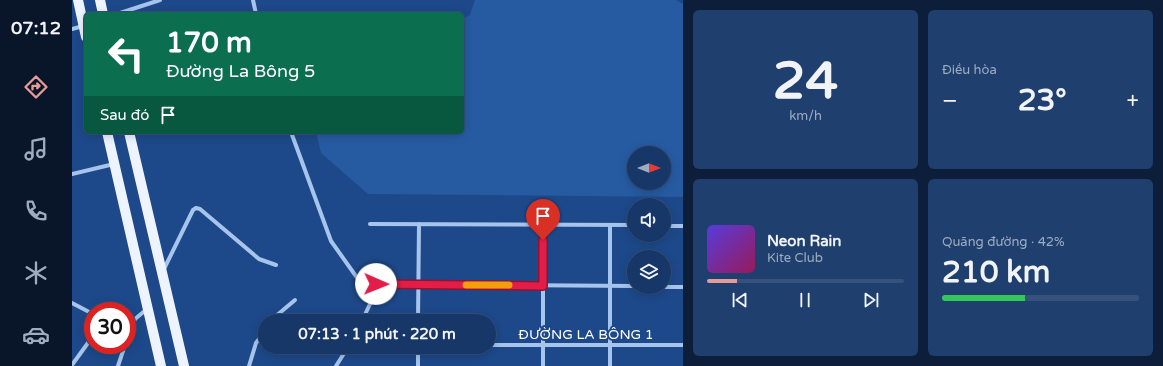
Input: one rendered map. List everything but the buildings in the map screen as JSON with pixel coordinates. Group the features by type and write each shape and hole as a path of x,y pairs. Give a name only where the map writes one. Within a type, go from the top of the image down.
{"main road":[{"path":"78,0 84,21"},
{"path":"100,0 103,12"},
{"path":"107,134 161,366"},
{"path":"129,134 161,274 184,366"}],"street":[{"path":"123,12 160,0"},
{"path":"253,0 256,12"},
{"path":"72,29 84,25"},
{"path":"292,134 331,241 369,293 370,304 365,314"},
{"path":"72,174 114,164"},
{"path":"161,274 179,236 193,210 196,208 200,209 259,259 276,265"},
{"path":"370,224 627,225"},
{"path":"418,314 419,224"},
{"path":"543,225 543,366"},
{"path":"610,225 610,366"},
{"path":"671,226 683,226"},
{"path":"362,284 627,286"},
{"path":"671,286 683,287"},
{"path":"278,314 295,300"},
{"path":"72,302 84,309"},
{"path":"136,318 148,308"},
{"path":"249,366 258,340"},
{"name":"ĐƯỜNG LA BÔNG 1","path":"496,345 683,345"},
{"path":"72,365 84,348"},
{"path":"118,366 122,354"},
{"path":"336,366 344,354"},
{"path":"418,354 418,366"}],"shaded area":[{"path":"475,0 676,0 683,4 683,197 368,194 321,153 316,134 464,134 464,18 470,15"}],"slow traffic":[{"path":"466,285 509,285"}],"route":[{"path":"376,284 543,286 543,240"}]}
